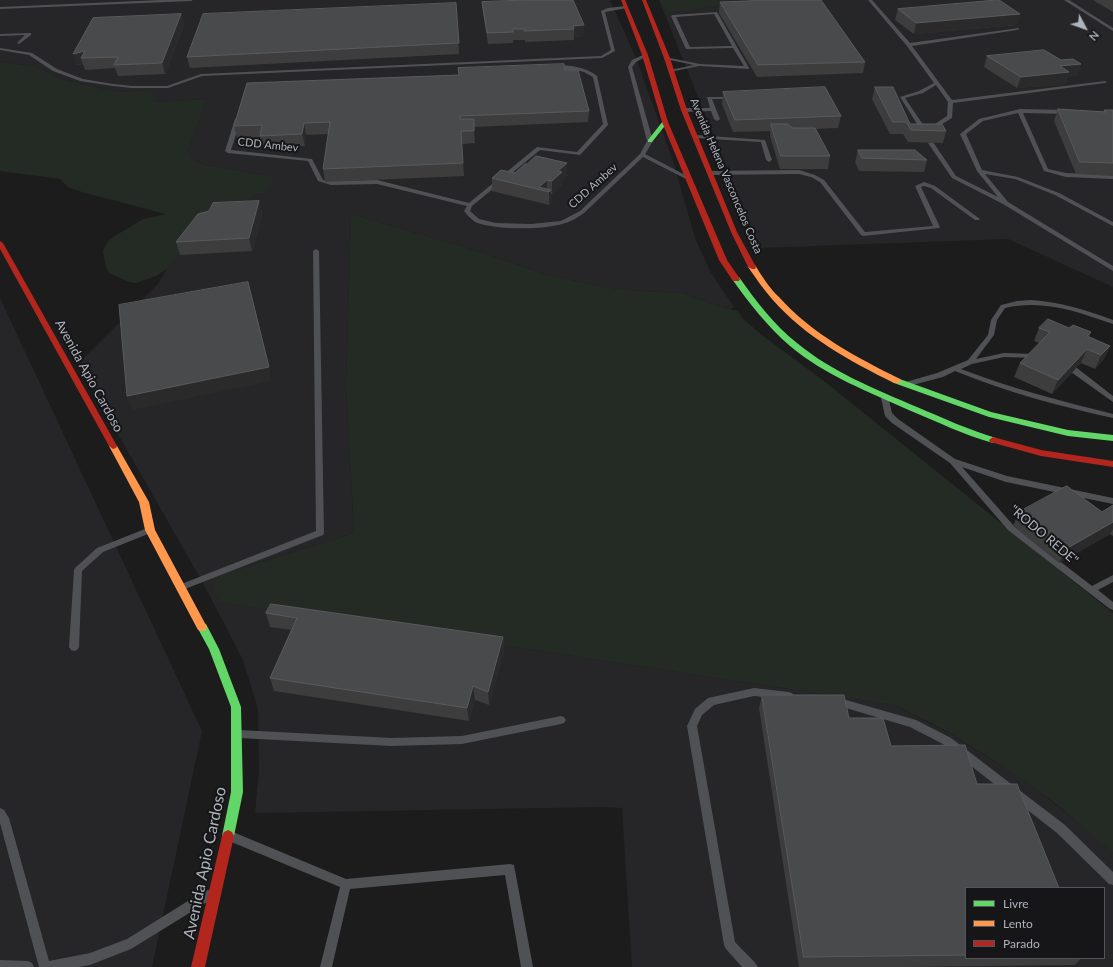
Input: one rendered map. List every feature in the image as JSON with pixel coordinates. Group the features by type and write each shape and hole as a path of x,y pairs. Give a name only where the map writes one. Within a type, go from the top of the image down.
{"main road":[{"name":"Avenida Helena Vasconcelos Costa","path":"644,0 672,71 684,110 734,232 751,266 776,299 804,325 839,350 856,361 904,385 989,414 1068,433 1113,438"},
{"path":"624,3 645,55 665,122 723,260 766,318 794,344 825,366 885,398 972,434 1041,453 1113,464"},
{"path":"650,141 665,122"},
{"name":"Avenida Apio Cardoso","path":"0,244 144,502 147,510 149,526"},
{"name":"Avenida Apio Cardoso","path":"136,514 149,526 214,649 236,707 237,792 199,966"}],"lane":[{"path":"0,8 191,0"},
{"path":"870,0 909,45 951,102 950,117 937,125 923,129"},
{"path":"1066,0 1113,30"},
{"path":"0,49 30,54 55,70 82,80 132,87 168,87 201,75 602,57 613,51 603,11 624,3"},
{"path":"667,58 700,65 746,68 715,13 673,16 688,48 734,47"},
{"path":"909,45 1017,29"},
{"path":"0,35 29,34 19,43"},
{"path":"645,55 634,61 630,67 650,141 642,155 690,180"},
{"path":"672,71 700,65"},
{"path":"470,205 539,148 578,154 606,124 595,76 591,72 576,68 545,68"},
{"path":"951,102 1105,82"},
{"path":"927,136 902,97 921,92 937,83"},
{"path":"717,120 709,98 739,98"},
{"name":"CDD Ambev","path":"240,109 228,151 310,160 321,181 331,183 377,182 470,205 467,211 472,217 480,221 533,226 560,222 573,218 582,212 642,155"},
{"path":"684,110 713,109"},
{"path":"1006,203 980,171 963,134 981,120 1020,111 1074,112"},
{"path":"1020,111 1046,170 1066,175 1113,178"},
{"path":"696,137 763,141 769,160"},
{"path":"931,142 954,177 1006,203 1113,269"},
{"path":"980,171 1016,178 1057,194 1113,224"},
{"path":"710,173 799,172 813,176 822,181 863,234 937,227 918,186 924,184 933,187 977,219"},
{"path":"181,587 320,533 316,251"},
{"path":"970,362 991,335 994,320 1003,306 1015,303 1045,303 1061,305 1113,322"},
{"path":"904,385 940,375 970,362 1004,355 1035,356"},
{"path":"955,368 997,384 1054,402 1113,416"},
{"path":"1074,370 1113,400"},
{"name":"\"RODO REDE\"","path":"885,398 888,414 895,421 952,461 1011,528 1113,606"},
{"name":"\"RODO REDE\"","path":"952,461 1006,479 1113,501"},
{"path":"74,647 78,570 100,550 149,526"},
{"path":"1091,590 1113,578"},
{"path":"752,967 747,964 730,945 692,726 698,712 710,701 754,692 800,698"},
{"path":"823,701 846,704 913,723 947,741 1062,829 1113,880"},
{"path":"236,734 392,742 462,740 561,720"},
{"path":"0,813 4,818 47,967 90,959 131,943 182,913 217,889"},
{"path":"228,835 346,884 510,869 526,967"},
{"path":"326,967 346,884"},
{"path":"0,966 28,967"}],"shaded area":[{"path":"0,0 610,0 636,58 673,161 695,238 711,273 734,307 731,309 721,307 682,293 639,291 603,287 544,274 481,252 351,214 346,386 354,533 227,573 221,602 894,705 947,732 1020,777 1096,836 1113,853 1113,967 632,967 622,808 603,807 255,813 259,771 258,709 243,660 203,583 78,364 158,284 167,269 179,258 178,255 200,227 242,209 247,201 256,195 264,193 275,177 206,165 192,159 188,152 207,99 156,102 147,90 118,92 61,79 35,66 0,62"},
{"path":"659,0 1113,0 1113,287 1008,239 759,248"},
{"path":"659,0 753,0 670,13"},
{"path":"0,62 35,66 61,79 118,92 147,90 155,96 156,102 207,99 188,152 192,159 206,165 275,177 271,185 264,193 256,195 247,201 242,209 200,227 178,255 179,258 167,269 156,276 136,283 129,282 109,273 106,267 103,250 110,239 143,219 166,214 82,192 68,187 60,179 0,171"},
{"path":"351,214 481,252 544,274 603,287 639,291 682,293 721,307 738,311 742,318 763,336 824,381 1113,613 1113,853 1075,819 1034,788 971,746 942,729 894,705 220,602 215,592 215,581 227,573 354,533 346,386"},
{"path":"0,298 202,731 152,967 0,967"}],"building":[{"path":"573,0 584,25 573,26 574,29 524,31 526,29 513,29 513,32 487,33 482,2"},
{"path":"750,0 821,0 865,62 758,65 720,2"},
{"path":"999,0 1020,14 916,23 898,9"},
{"path":"456,3 459,43 187,57 203,14"},
{"path":"181,14 162,63 114,65 118,57 81,58 85,51 73,54 93,18"},
{"path":"1044,50 1061,60 1073,59 1081,64 1060,66 1069,72 1021,77 987,56"},
{"path":"564,64 565,70 578,70 589,111 460,116 460,119 474,119 474,131 461,131 463,163 323,169 330,122 304,123 302,134 260,136 262,125 234,126 247,83 459,75 458,68"},
{"path":"825,87 841,116 735,120 723,92"},
{"path":"875,87 893,87 910,124 942,124 946,131 911,130 906,122 893,122"},
{"path":"1058,109 1106,112 1104,110 1113,110 1113,163 1080,162"},
{"path":"771,124 787,124 793,128 815,128 830,156 781,156"},
{"path":"858,150 915,150 927,160 862,158"},
{"path":"536,156 567,163 558,171 562,172 552,181 547,180 539,187 551,190 549,192 492,178 501,170 515,173"},
{"path":"259,201 249,238 176,242 198,214 209,211 213,203"},
{"path":"248,282 269,367 127,396 119,305"},
{"path":"1048,319 1069,328 1073,325 1091,332 1087,336 1110,346 1101,355 1087,349 1058,380 1020,363 1050,332 1039,328"},
{"path":"1067,486 1102,512 1113,505 1113,522 1066,549 1019,512"},
{"path":"271,604 503,637 488,692 473,686 467,708 270,678 297,618 266,613"},
{"path":"762,695 844,695 849,718 883,718 891,746 965,745 977,784 1017,784 1059,887 965,887 965,955 804,957"}],"traffic: fast":[{"path":"650,141 665,122"},
{"path":"736,279 770,322 794,345 822,365 852,382 883,396 953,426 993,440"},
{"path":"897,381 989,414 1068,433 1113,438"},
{"path":"202,627 214,649 236,707 237,792 228,836"}],"traffic: slow":[{"path":"752,267 776,299 803,324 833,346 897,381"},
{"path":"113,446 144,502 150,530 202,627"}],"traffic: jam":[{"path":"623,0 645,55 665,122 723,260 736,279"},
{"path":"644,0 667,58 684,110 734,232 752,267"},
{"path":"0,243 113,446"},
{"path":"993,440 1041,453 1113,464"},
{"path":"198,967 228,836"}]}
